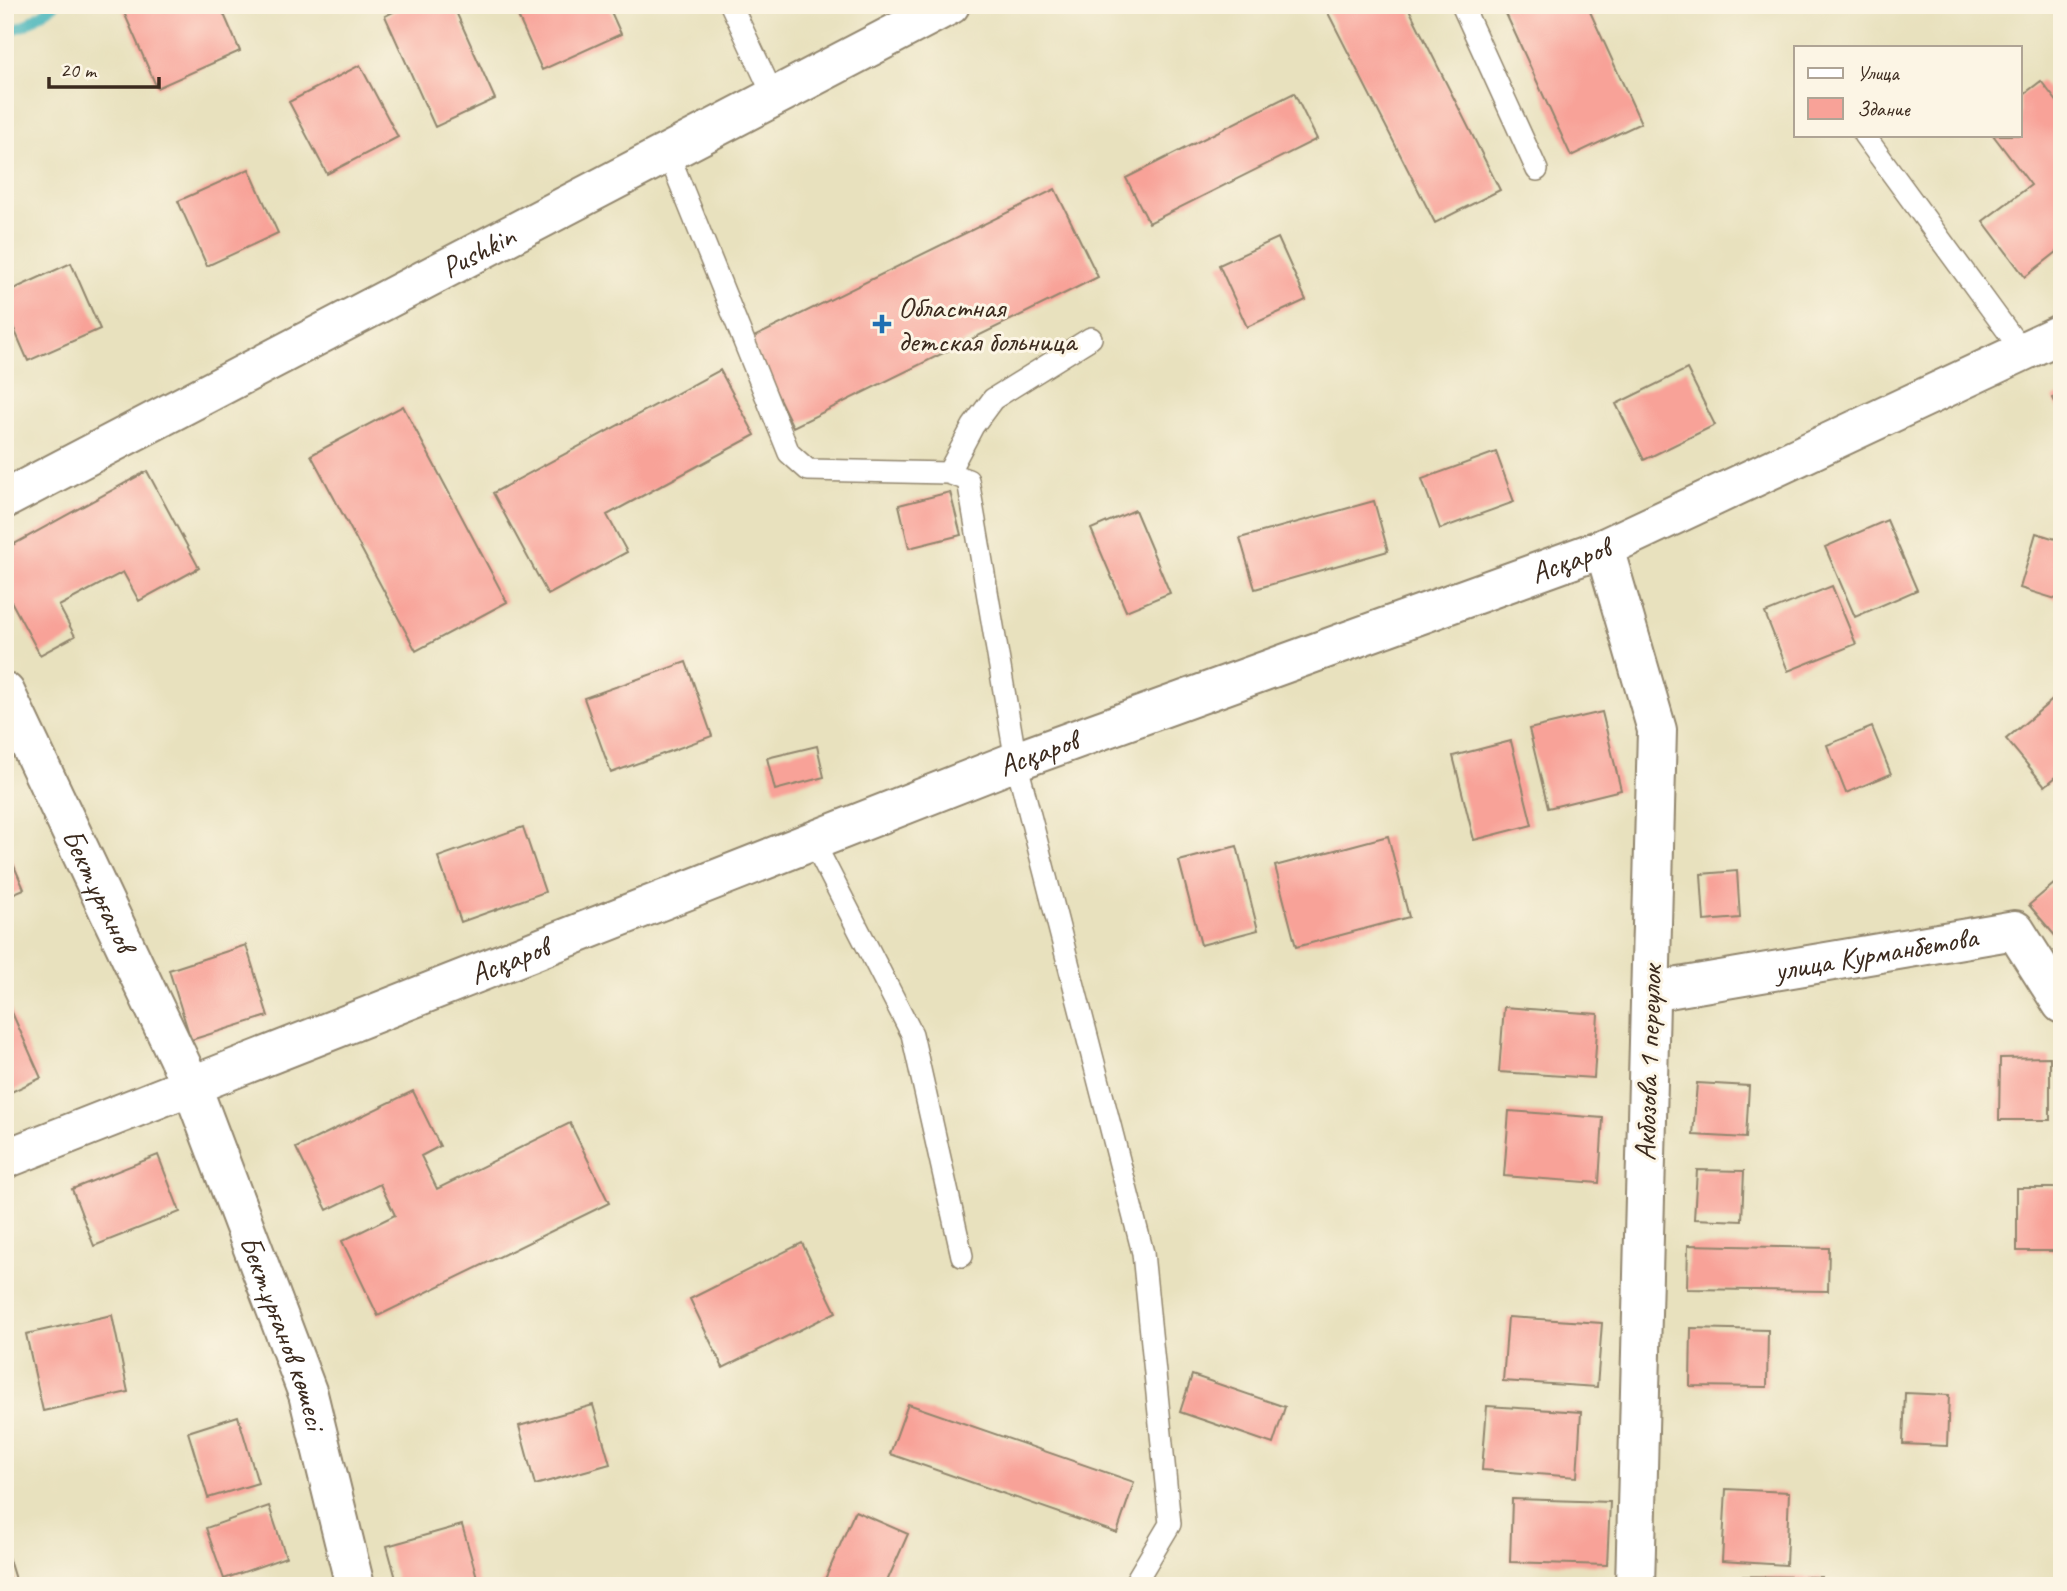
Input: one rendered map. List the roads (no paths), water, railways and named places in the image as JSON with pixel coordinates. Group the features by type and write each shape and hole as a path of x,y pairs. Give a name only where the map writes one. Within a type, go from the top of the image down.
{"street":[{"name":"Pushkin","path":"5,499 950,5"},
{"name":"Асқаров","path":"5,1159 1016,761 1604,548 2062,333"},
{"name":"Акбозова 1 переулок","path":"1604,548 1657,730 1634,1586"},
{"name":"Бектұрғанов","path":"5,692 192,1087"},
{"name":"улица Курманбетова","path":"1650,992 2015,930 2062,1004"},
{"name":"Бектұрғанов көшесі","path":"192,1087 308,1394 355,1586"}],"lane":[{"path":"730,5 774,97"},
{"path":"1462,5 1537,170"},
{"path":"1865,136 2022,351"},
{"path":"668,153 789,453 808,470 948,473 968,480 1016,761 1143,1253 1170,1524 1133,1586"},
{"path":"948,473 973,425 993,399 1090,338"},
{"path":"813,841 912,1034 962,1256"}],"waterway":[{"path":"5,32 24,26 55,5"}],"place":[{"name":"Областная детская больница","path":"882,324"}]}
